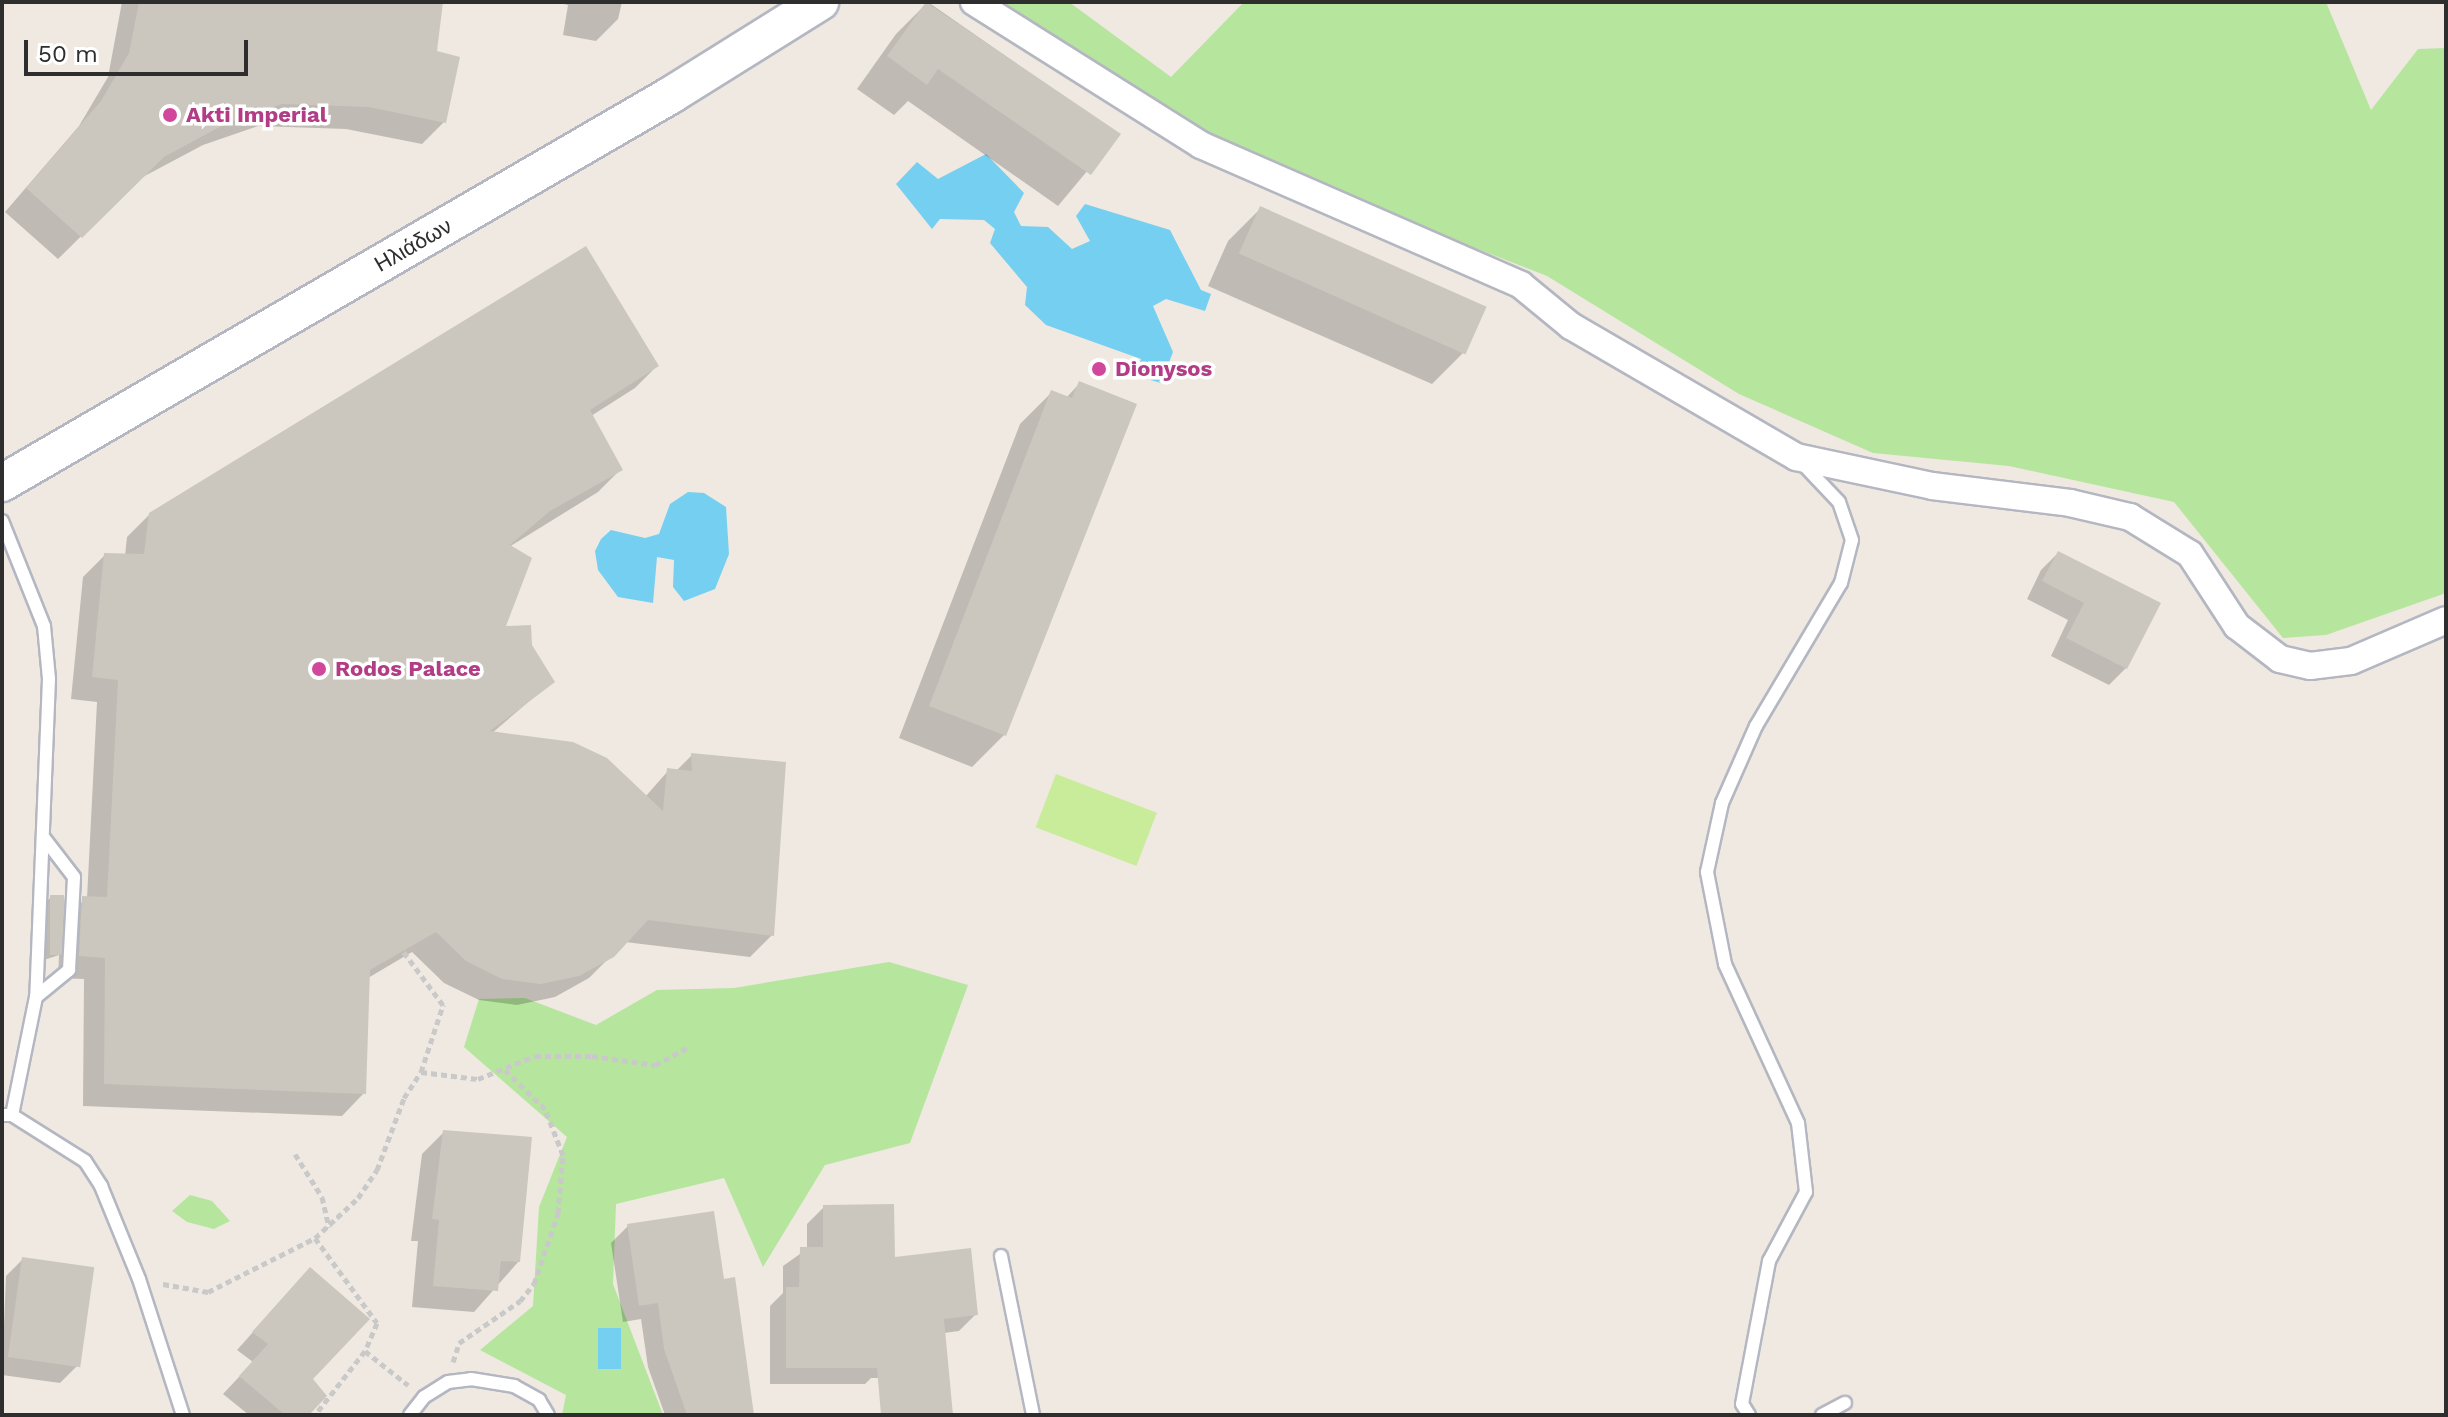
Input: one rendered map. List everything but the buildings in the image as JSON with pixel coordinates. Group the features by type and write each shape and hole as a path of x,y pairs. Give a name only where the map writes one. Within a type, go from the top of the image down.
{"street":[{"name":"Ηλιάδων","path":"2,483 657,103 820,2"},
{"path":"974,2 1201,145 1521,285 1571,326 1796,457 1932,486 2070,503 2130,517 2190,554 2237,626 2280,659 2310,666 2351,661 2446,620"}],"lane":[{"path":"1749,1415 1742,1404 1769,1261 1806,1192 1798,1123 1725,964 1707,872 1733,777 1756,726 1841,583 1852,540 1839,502 1796,457"},
{"path":"2,521 44,626 49,679 36,997 7,1115 85,1161 139,1279 183,1415"},
{"path":"36,997 69,970 74,877 44,838"},
{"path":"1001,1256 1033,1415"},
{"path":"410,1415 424,1397 448,1382 471,1379 514,1386 539,1400 548,1415"},
{"path":"1822,1415 1845,1403"}],"path":[{"path":"139,1279 208,1292 330,1228 377,1170 404,1098 421,1072 443,1005 403,951"},
{"path":"421,1072 478,1079 535,1056 592,1056 655,1065 689,1047"},
{"path":"448,1382 459,1343 520,1301 534,1284 558,1213 563,1155 545,1109 504,1069"},
{"path":"295,1154 322,1197 330,1228"},
{"path":"315,1238 377,1323 365,1351 315,1415"},
{"path":"365,1351 424,1397"}],"green space":[{"path":"967,2 1069,2 1171,77 1244,2 2326,2 2371,110 2418,49 2446,48 2446,593 2326,635 2283,638 2174,502 2009,466 1873,453 1739,394 1547,276 1213,146"},
{"path":"1056,774 1157,813 1136,866 1036,827"},
{"path":"889,962 968,985 910,1143 825,1165 763,1267 724,1178 616,1204 613,1284 663,1415 562,1415 566,1395 480,1350 533,1306 539,1207 567,1137 464,1047 479,999 525,998 596,1025 657,990 734,988"},
{"path":"190,1195 212,1201 230,1221 214,1229 187,1222 172,1211"}],"water":[{"path":"986,154 1024,193 1014,212 1021,226 1048,227 1072,249 1090,241 1076,216 1085,204 1170,230 1201,290 1211,294 1205,311 1166,299 1153,306 1173,352 1161,383 1137,376 1141,359 1046,325 1025,305 1027,287 990,243 995,229 984,220 940,219 932,229 896,184 917,162 938,179"},
{"path":"688,492 704,493 726,507 729,554 715,589 684,601 673,587 674,560 657,557 653,603 618,597 598,570 595,551 601,539 611,530 645,538 659,534 670,504"},
{"path":"598,1328 621,1328 621,1369 598,1369"}],"place":[{"name":"Akti Imperial","path":"170,115"},
{"name":"Dionysos","path":"1099,369"},
{"name":"Rodos Palace","path":"319,669"}]}
